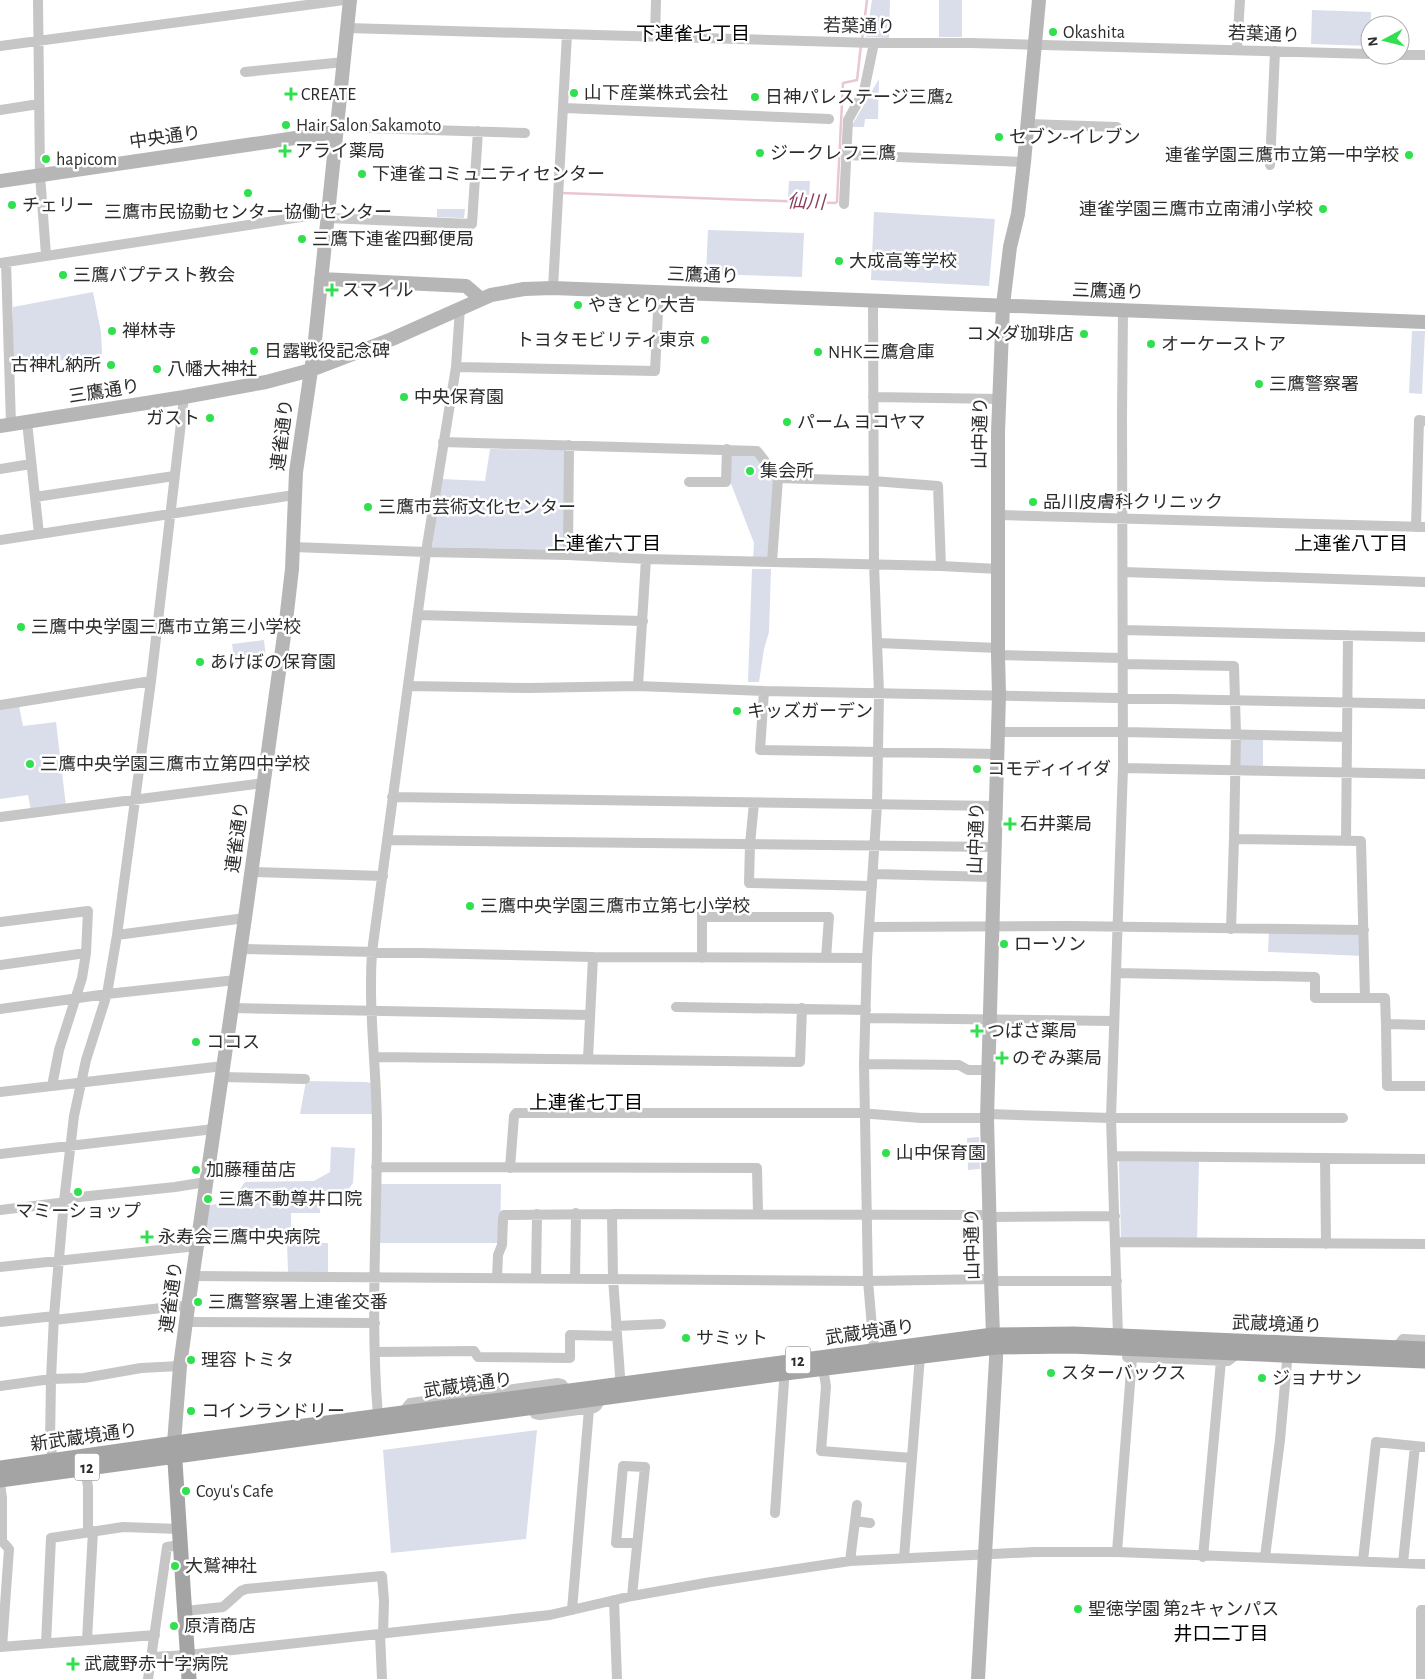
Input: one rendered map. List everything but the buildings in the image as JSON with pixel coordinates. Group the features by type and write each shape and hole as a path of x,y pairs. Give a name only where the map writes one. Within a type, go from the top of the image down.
{"main road":[{"name":"連雀通り","path":"190,1679 174,1449 180,1366 286,621 293,546 296,472 321,279 350,0"},
{"name":"山中通り","path":"977,1679 995,1341 991,1280 988,1116 989,1020 999,695 998,432 1004,305 1010,248 1018,214 1024,162 1039,0"},
{"name":"中央通り","path":"0,181 336,130"},
{"path":"321,279 466,286 481,299"},
{"name":"三鷹通り","path":"5,425 184,398 248,386 310,370 392,339 491,295 524,289 553,288 1425,322"},
{"name":"武蔵境通り","path":"174,1449 378,1416 567,1391 621,1390 785,1368 874,1350 995,1341 1055,1334 1238,1353 1325,1345 1425,1349"},
{"name":"武蔵境通り","path":"785,1368 823,1368 920,1356 995,1341"},
{"name":"武蔵境通り","path":"1118,1342 1288,1349 1350,1358 1425,1361"},
{"path":"1325,1345 1322,1347 1322,1350 1337,1352 1350,1358"},
{"name":"武蔵境通り","path":"174,1449 601,1398 621,1390"},
{"name":"新武蔵境通り","path":"0,1468 174,1449"},
{"name":"新武蔵境通り","path":"0,1480 86,1468 174,1449"}],"street":[{"path":"38,0 40,175 46,255"},
{"path":"0,46 344,0"},
{"path":"655,36 656,0"},
{"path":"1237,49 1240,0"},
{"name":"若葉通り","path":"347,28 866,42 1237,49 1275,52 1360,54"},
{"path":"553,288 567,34"},
{"path":"844,204 848,120 864,91 866,42"},
{"path":"1270,165 1275,52"},
{"path":"1410,55 1425,55"},
{"path":"245,72 344,62"},
{"path":"0,110 39,104"},
{"path":"564,108 828,120"},
{"path":"1028,124 1117,127"},
{"path":"336,130 525,133"},
{"path":"5,425 3,262 327,215 472,224 478,131"},
{"path":"846,155 1024,162"},
{"path":"456,367 655,371 659,292"},
{"path":"873,300 874,564 878,644 879,752 867,958 864,1064 868,1281 874,1350"},
{"path":"378,1416 374,1278 377,1130 370,978 392,797 426,552 456,367 460,308"},
{"path":"1123,310 1124,732 1111,1118 1118,1342 1123,1355 1132,1358 1228,1361 1238,1353"},
{"path":"872,397 1000,399"},
{"path":"53,1461 50,1442 51,1380 58,1261 64,1201 80,1083 92,1037 107,994 117,935 151,681 184,398"},
{"path":"998,515 1420,527 1419,420 1425,420"},
{"path":"27,422 39,534"},
{"path":"443,442 758,451 778,478 772,562"},
{"path":"568,555 569,445"},
{"path":"689,482 726,482 727,449"},
{"path":"0,469 31,464"},
{"path":"35,497 174,476"},
{"path":"778,478 873,481 938,486 941,566"},
{"path":"0,540 294,494"},
{"path":"293,546 426,552 998,569"},
{"path":"638,686 646,559"},
{"path":"1123,572 1425,582"},
{"path":"418,615 643,621"},
{"path":"1123,630 1425,637"},
{"path":"1346,841 1348,635"},
{"path":"878,644 1123,661 1234,666 1236,770 1231,929"},
{"path":"0,705 151,681"},
{"path":"408,686 528,688 638,686 764,691 1425,704"},
{"path":"764,691 760,750 998,754"},
{"path":"998,732 1124,732 1347,737"},
{"path":"1123,768 1425,774"},
{"path":"0,817 264,783"},
{"path":"392,797 996,806"},
{"path":"754,803 749,884 872,886"},
{"path":"1234,839 1361,841 1365,998"},
{"path":"387,840 995,847"},
{"path":"251,872 382,876"},
{"path":"873,874 994,877"},
{"path":"702,904 702,958"},
{"path":"0,922 88,911 86,953 82,978 60,1050 52,1086"},
{"path":"702,917 829,917 826,958"},
{"path":"117,935 245,918"},
{"path":"869,927 1364,930"},
{"path":"240,949 594,957 867,958"},
{"path":"0,965 86,953"},
{"path":"588,1059 594,957"},
{"path":"1116,973 1315,977 1315,998 1385,998 1387,1086 1425,1086"},
{"path":"0,1009 107,994 236,980"},
{"path":"676,1007 802,1008 866,1014 989,1020 1114,1021"},
{"path":"231,1008 590,1015"},
{"path":"374,1056 800,1062 802,1008"},
{"path":"1386,1024 1425,1025"},
{"path":"864,1064 958,1065 968,1070 989,1070"},
{"path":"0,1092 222,1071 305,1079"},
{"path":"510,1168 514,1116 516,1113 860,1114 921,1118 988,1116 1343,1118"},
{"path":"0,1154 214,1128"},
{"path":"1113,1156 1425,1159"},
{"path":"1326,1158 1326,1244"},
{"path":"376,1167 757,1168 758,1214"},
{"path":"0,1210 59,1203 70,1198 206,1182"},
{"path":"497,1278 498,1255 502,1246 502,1219 504,1215 576,1213 1115,1216"},
{"path":"575,1279 576,1213"},
{"path":"536,1278 537,1214"},
{"path":"612,1214 613,1278 621,1390"},
{"path":"1116,1242 1425,1244"},
{"path":"0,1268 197,1246"},
{"path":"193,1276 868,1281 1117,1280"},
{"path":"0,1322 180,1306 188,1307"},
{"path":"186,1322 375,1323"},
{"path":"376,1352 474,1351 478,1358 570,1358 570,1335 616,1331 661,1324"},
{"path":"1396,1348 1403,1339 1425,1340"},
{"path":"1265,1557 1280,1440 1288,1349"},
{"path":"904,1558 920,1356"},
{"path":"1117,1552 1132,1358"},
{"path":"1203,1557 1221,1361"},
{"path":"0,1386 84,1378 141,1368 180,1366"},
{"path":"775,1513 785,1368"},
{"path":"823,1368 826,1386 821,1451 912,1458"},
{"path":"532,1407 535,1414 540,1415 589,1409 597,1406 601,1398"},
{"path":"572,1610 589,1409"},
{"path":"1363,1562 1376,1442 1420,1447 1403,1563"},
{"path":"632,1596 645,1467 624,1466 616,1543 637,1543"},
{"path":"86,1468 90,1532 86,1640"},
{"path":"0,1484 2,1498 2,1541 9,1549 1,1647 155,1635"},
{"path":"850,1561 856,1505"},
{"path":"855,1521 870,1523"},
{"path":"46,1643 50,1538 123,1527 179,1529"},
{"path":"148,1679 167,1547 180,1545"},
{"path":"152,1657 188,1655 550,1615 632,1596 850,1561 985,1554 1117,1552 1203,1557 1265,1557 1425,1564"},
{"path":"185,1611 223,1607 241,1591 246,1589 382,1576 384,1601 381,1634 382,1679"},
{"path":"614,1600 617,1679"},
{"path":"1421,1679 1421,1610 1425,1610"}],"shaded area":[{"path":"872,0 890,0 889,38 866,37"},
{"path":"939,0 962,0 962,37 939,37"},
{"path":"1312,10 1371,12 1371,15 1360,15 1360,46 1311,44"},
{"path":"879,79 878,119 865,119 864,127 851,127"},
{"path":"789,181 810,181 809,198 788,197"},
{"path":"437,209 465,209 464,218 437,217"},
{"path":"874,212 995,219 989,286 871,280"},
{"path":"708,230 804,233 802,277 706,274"},
{"path":"93,292 101,332 102,354 13,368 13,307"},
{"path":"1412,331 1425,331 1422,394 1409,393"},
{"path":"490,449 566,450 565,550 432,547 441,479 485,481"},
{"path":"730,453 755,455 775,477 770,559 753,559 754,543 730,481"},
{"path":"752,569 771,569 769,632 764,649 759,682 748,682"},
{"path":"264,640 266,659 235,663 232,644"},
{"name":"三鷹中央学園三鷹市立第四中学校","path":"19,706 23,726 56,722 66,806 31,811 28,795 0,799 0,709"},
{"path":"1240,737 1263,738 1263,769 1239,768"},
{"path":"1269,929 1364,930 1363,956 1268,952"},
{"path":"306,1081 371,1083 373,1114 300,1114"},
{"path":"979,1137 980,1169 968,1170 967,1138"},
{"path":"331,1147 355,1148 353,1183 348,1190 321,1191 320,1213 291,1213 291,1242 328,1243 328,1272 288,1272 287,1242 203,1241 208,1206 232,1200 245,1182 314,1181 330,1172"},
{"path":"1119,1161 1199,1161 1197,1239 1121,1239"},
{"path":"376,1184 501,1184 500,1243 377,1243"},
{"path":"537,1430 526,1539 391,1553 383,1450"}],"waterway":[{"name":"仙川","path":"862,40 867,0"},
{"name":"仙川","path":"562,193 835,203 837,202 843,83 857,80 861,45"}],"place":[{"name":"Okashita","path":"1053,32"},
{"name":"山下産業株式会社","path":"574,93"},
{"name":"CREATE","path":"291,94"},
{"name":"日神パレステージ三鷹2","path":"755,97"},
{"name":"Hair Salon Sakamoto","path":"286,125"},
{"name":"セブン-イレブン","path":"999,137"},
{"name":"アライ薬局","path":"285,151"},
{"name":"ジークレフ三鷹","path":"760,153"},
{"name":"連雀学園三鷹市立第一中学校","path":"1409,155"},
{"name":"hapicom","path":"46,159"},
{"name":"下連雀コミュニティセンター","path":"362,174"},
{"name":"三鷹市民協動センター協働センター","path":"248,193"},
{"name":"チェリー","path":"12,205"},
{"name":"連雀学園三鷹市立南浦小学校","path":"1323,209"},
{"name":"三鷹下連雀四郵便局","path":"302,239"},
{"name":"大成高等学校","path":"839,261"},
{"name":"三鷹バプテスト教会","path":"63,275"},
{"name":"スマイル","path":"332,290"},
{"name":"やきとり大吉","path":"578,305"},
{"name":"禅林寺","path":"112,331"},
{"name":"コメダ珈琲店","path":"1084,334"},
{"name":"トヨタモビリティ東京","path":"705,340"},
{"name":"オーケーストア","path":"1151,344"},
{"name":"日露戦役記念碑","path":"254,351"},
{"name":"NHK三鷹倉庫","path":"818,352"},
{"name":"古神札納所","path":"111,365"},
{"name":"八幡大神社","path":"157,369"},
{"name":"三鷹警察署","path":"1259,384"},
{"name":"中央保育園","path":"404,397"},
{"name":"ガスト","path":"210,418"},
{"name":"パーム ヨコヤマ","path":"787,422"},
{"name":"集会所","path":"750,471"},
{"name":"品川皮膚科クリニック","path":"1033,502"},
{"name":"三鷹市芸術文化センター","path":"368,507"},
{"name":"三鷹中央学園三鷹市立第三小学校","path":"21,627"},
{"name":"あけぼの保育園","path":"200,662"},
{"name":"キッズガーデン","path":"737,711"},
{"name":"三鷹中央学園三鷹市立第四中学校","path":"30,764"},
{"name":"コモディイイダ","path":"977,769"},
{"name":"石井薬局","path":"1010,824"},
{"name":"三鷹中央学園三鷹市立第七小学校","path":"470,906"},
{"name":"ローソン","path":"1004,944"},
{"name":"つばさ薬局","path":"977,1031"},
{"name":"ココス","path":"196,1042"},
{"name":"のぞみ薬局","path":"1002,1058"},
{"name":"山中保育園","path":"886,1153"},
{"name":"加藤種苗店","path":"196,1170"},
{"name":"マミーショップ","path":"78,1192"},
{"name":"三鷹不動尊井口院","path":"208,1199"},
{"name":"永寿会三鷹中央病院","path":"147,1237"},
{"name":"三鷹警察署上連雀交番","path":"198,1302"},
{"name":"サミット","path":"686,1338"},
{"name":"理容 トミタ","path":"191,1360"},
{"name":"スターバックス","path":"1051,1373"},
{"name":"ジョナサン","path":"1262,1378"},
{"name":"コインランドリー","path":"191,1411"},
{"name":"Coyu's Cafe","path":"186,1491"},
{"name":"大鷲神社","path":"175,1566"},
{"name":"聖徳学園 第2キャンパス","path":"1078,1609"},
{"name":"原清商店","path":"174,1626"},
{"name":"武蔵野赤十字病院","path":"73,1664"}],"district":[{"name":"下連雀七丁目","path":"693,33"},
{"name":"上連雀六丁目","path":"604,543"},
{"name":"上連雀八丁目","path":"1351,543"},
{"name":"上連雀七丁目","path":"586,1102"},
{"name":"井口二丁目","path":"1221,1633"}]}
